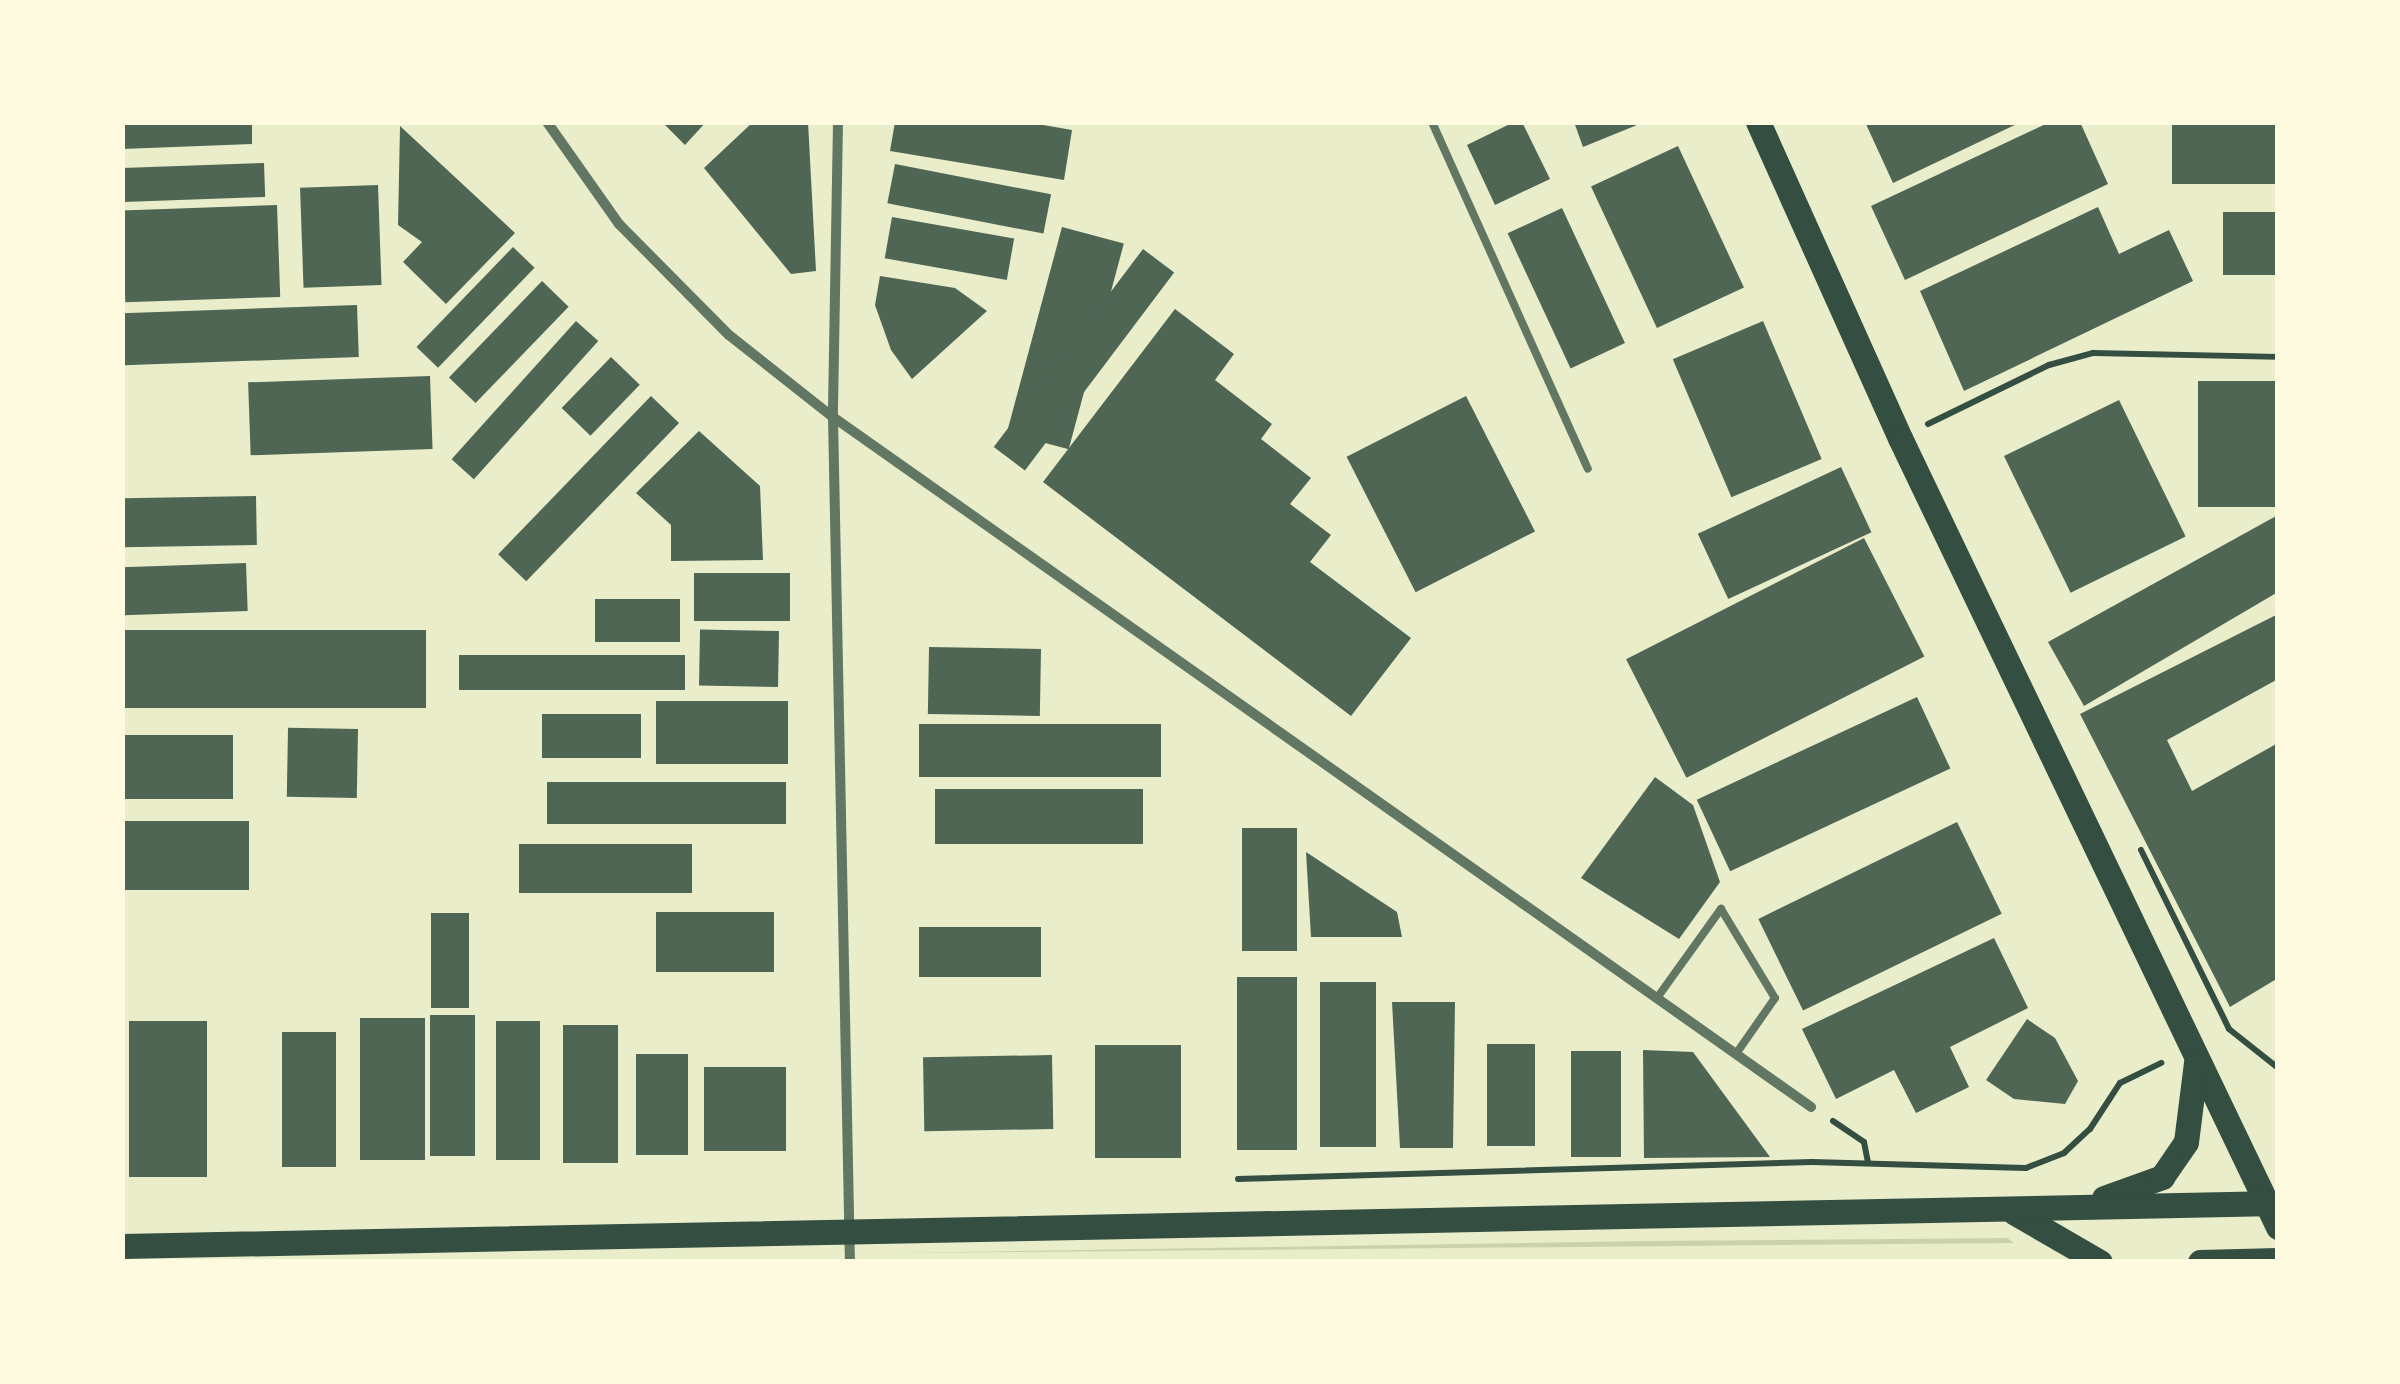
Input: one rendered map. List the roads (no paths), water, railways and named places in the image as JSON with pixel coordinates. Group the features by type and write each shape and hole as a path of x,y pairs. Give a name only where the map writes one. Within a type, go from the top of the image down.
{"main road":[{"path":"122,1246 850,1230 2274,1211 2194,1054 1900,438 1758,122"},
{"path":"2015,1213 2128,1194 2162,1176 2186,1142 2194,1054"},
{"path":"2015,1213 2100,1262"},
{"path":"2200,1262 2278,1260"}],"street":[{"path":"548,122 619,224 729,335 833,417 1812,1107"},
{"path":"838,122 833,417 850,1262"}],"lane":[{"path":"1432,122 1588,468"},
{"path":"1656,998 1721,909 1776,998 1736,1054"}]}
